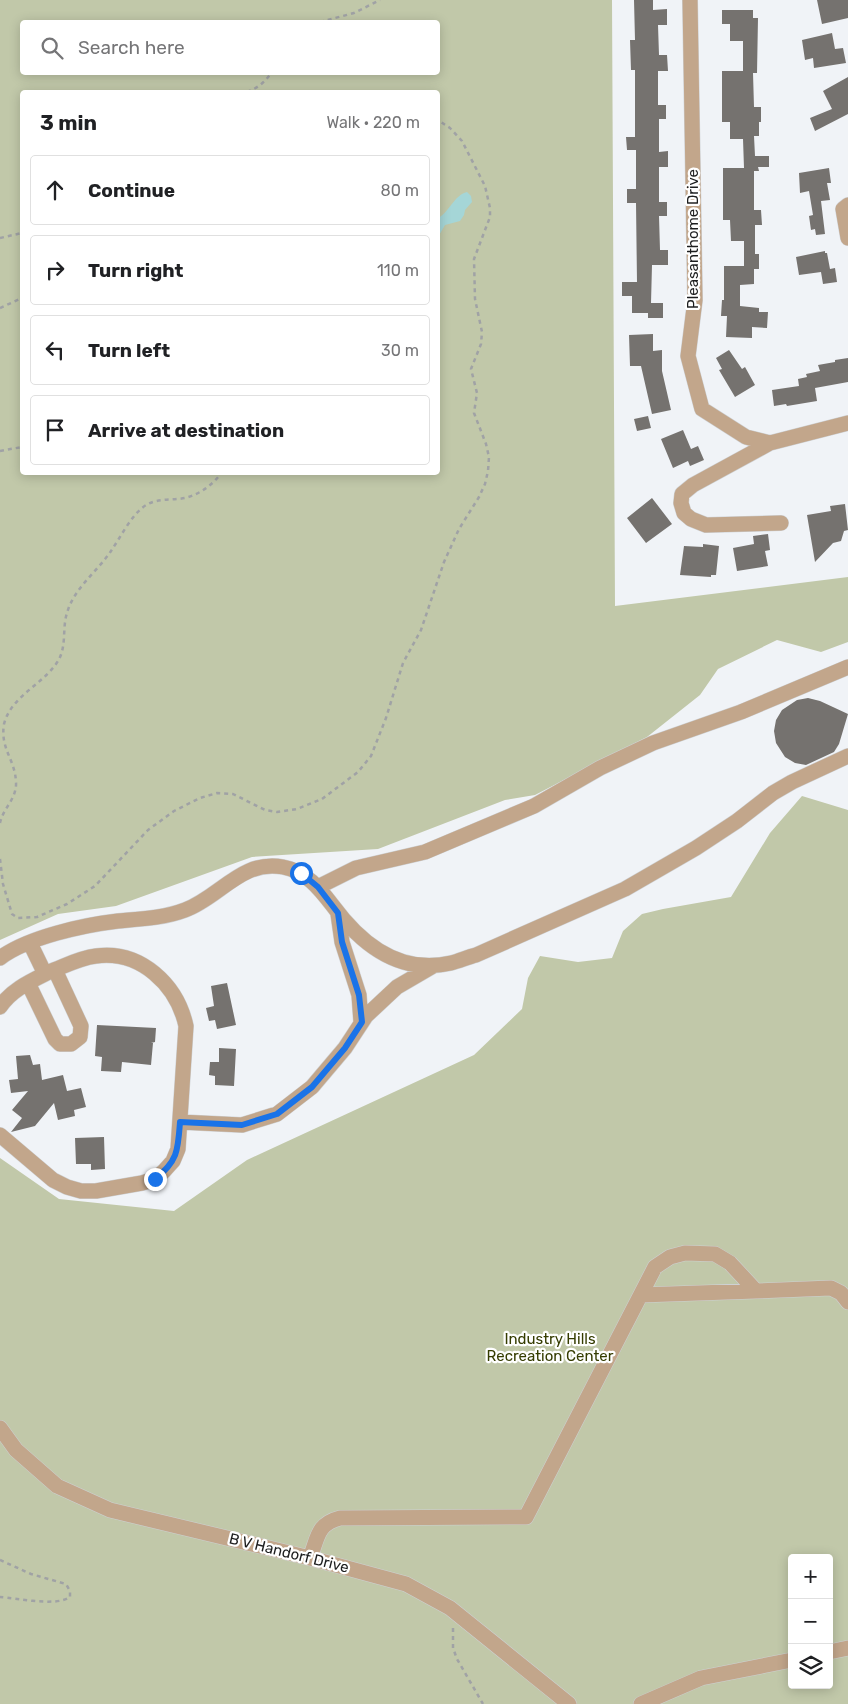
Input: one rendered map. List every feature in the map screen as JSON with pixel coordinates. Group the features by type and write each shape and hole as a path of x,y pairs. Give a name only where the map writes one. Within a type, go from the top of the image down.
{"street":[{"name":"Pleasanthome Drive","path":"690,0 695,300 688,356 702,409 746,437 770,443 848,423"},
{"path":"848,205 843,208 848,238"},
{"path":"770,443 693,485 682,494 681,503 684,512 691,519 706,524 781,523"},
{"path":"318,887 356,868 425,852 534,806 600,768 653,743 741,712 848,667"},
{"path":"0,958 30,943 76,928 155,917 186,910 236,876 261,867 283,867 301,873 318,887 338,913 363,940 378,952 417,965 434,966 451,963 476,954 625,889 696,848 736,821 773,792 848,756"},
{"path":"338,913 342,942 359,995 362,1022"},
{"path":"28,983 54,1039 60,1044 71,1044 80,1037 81,1026 50,972 30,943"},
{"path":"0,1007 16,990 50,972 81,959 98,956 118,956 151,969 164,982 183,1011 186,1026 178,1149 173,1161 155,1179 96,1191 81,1190 54,1180 0,1135"},
{"path":"180,1122 242,1125 277,1114 312,1087 345,1048 366,1016 397,987 434,966"},
{"path":"310,1558 321,1528 329,1521 340,1518 526,1517 655,1267 670,1257 685,1253 716,1254 730,1263 756,1291"},
{"path":"641,1295 832,1288 841,1293 848,1302"},
{"name":"B V Handorf Drive","path":"0,1428 16,1450 57,1486 110,1510 310,1558 406,1584 450,1608 569,1704"},
{"path":"833,1651 848,1648"},
{"path":"641,1704 663,1700 701,1678 788,1661"}],"path":[{"path":"328,20 354,13 380,0"},
{"path":"251,90 262,84 270,75"},
{"path":"0,859 3,884 12,914 18,918 37,917 66,904 95,886 148,830 174,811 200,798 217,793 233,794 265,810 277,812 298,809 322,799 358,772 371,756 386,718 403,662 421,630 444,562 459,528 479,497 488,471 489,457 486,444 474,412 477,393 471,369 481,344 482,332 475,298 474,259 490,217 490,208 485,186 462,141 450,128 440,121"},
{"path":"0,238 20,233"},
{"path":"0,308 20,299"},
{"path":"0,451 20,447"},
{"path":"0,823 15,796 16,782 2,739 4,722 9,712 19,700 36,686 58,660 63,648 67,613 73,598 110,553 141,508 151,502 184,498 196,494 208,488 219,475"},
{"path":"0,1560 31,1574 61,1581 66,1584 70,1591 70,1597 59,1601 0,1596"},
{"path":"456,1614 453,1628 453,1648 461,1668 483,1704"}],"green space":[{"path":"0,0 612,0 615,606 848,577 848,642 821,652 777,640 718,669 700,695 647,737 535,795 505,800 378,849 252,857 116,906 58,914 0,940"},
{"name":"Industry Hills Recreation Center","path":"802,796 848,810 848,1704 0,1704 0,1158 59,1199 174,1211 247,1160 474,1055 522,1009 528,978 540,956 578,962 612,958 623,931 642,914 731,897 770,833"}],"water":[{"path":"467,192 471,196 472,202 465,210 460,221 445,225 440,234 440,217 462,194"}],"building":[{"path":"634,0 653,0 653,10 667,9 667,25 658,25 659,55 667,55 668,71 658,71 658,105 666,105 666,119 659,119 659,152 668,151 668,167 659,167 659,202 667,202 667,216 659,216 660,250 668,250 668,265 652,265 651,303 663,303 663,318 648,318 648,313 632,313 632,296 622,296 622,282 637,282 636,203 627,203 627,189 636,189 636,150 627,150 626,137 635,137 635,70 631,70 630,40 635,40"},
{"path":"817,0 848,0 848,18 822,24"},
{"path":"722,10 753,10 753,18 758,18 757,73 753,73 754,107 761,107 761,122 759,122 759,136 754,136 755,156 769,156 769,167 758,167 759,171 754,171 754,210 761,210 762,225 755,225 755,254 759,254 759,269 754,269 754,284 740,285 740,306 759,308 759,312 768,312 767,328 752,327 752,338 726,337 727,316 721,316 722,300 724,300 724,266 744,266 744,241 731,241 730,220 723,220 723,168 744,168 743,139 730,139 730,122 722,122 722,71 743,71 743,41 730,41 730,24 722,24"},
{"path":"832,33 835,49 843,48 846,63 814,68 813,58 805,60 802,40"},
{"path":"848,77 848,114 815,131 810,118 832,109 823,91"},
{"path":"829,168 831,183 827,183 830,200 821,201 825,234 816,235 815,229 811,230 809,216 813,215 809,191 800,193 799,173"},
{"path":"825,251 830,269 835,268 837,282 823,284 821,272 799,275 796,257"},
{"path":"653,334 653,351 662,350 662,371 671,410 652,414 641,366 630,366 629,335"},
{"path":"729,350 742,369 745,367 755,385 735,397 719,370 722,369 716,358"},
{"path":"848,358 848,382 815,388 817,401 787,406 786,404 774,406 772,390 799,386 798,379 807,377 806,374 820,371 818,365"},
{"path":"648,416 651,428 637,431 634,419"},
{"path":"683,430 691,449 698,446 704,460 690,466 688,461 673,468 661,439"},
{"path":"652,498 672,524 646,543 627,518"},
{"path":"845,504 848,530 844,531 841,541 833,543 815,562 807,515 831,511 830,506"},
{"path":"768,534 770,550 765,551 768,566 737,571 733,548 754,544 753,536"},
{"path":"703,544 719,546 716,575 711,575 711,577 680,575 684,546 703,547"},
{"path":"808,698 820,701 848,714 839,744 834,752 806,765 795,763 785,757 776,743 774,731 776,720 782,710 797,700"},
{"path":"227,983 236,1025 217,1029 215,1020 209,1021 206,1008 214,1006 211,986"},
{"path":"97,1025 156,1028 155,1042 151,1043 153,1043 151,1065 122,1062 121,1072 101,1071 102,1057 95,1056"},
{"path":"219,1048 236,1049 234,1086 215,1085 215,1076 209,1075 210,1062 219,1062"},
{"path":"30,1055 33,1065 40,1064 42,1080 63,1075 67,1091 81,1088 86,1107 74,1110 75,1116 58,1120 54,1103 35,1126 11,1132 22,1118 12,1110 28,1091 11,1093 9,1080 18,1079 16,1056"},
{"path":"104,1137 105,1169 91,1170 91,1164 76,1164 75,1138"}],"route":[{"path":"155,1179 173,1161 178,1149 180,1122 242,1125 277,1114 312,1087 345,1048 362,1022 359,995 342,942 338,913 318,887 301,873"}]}
